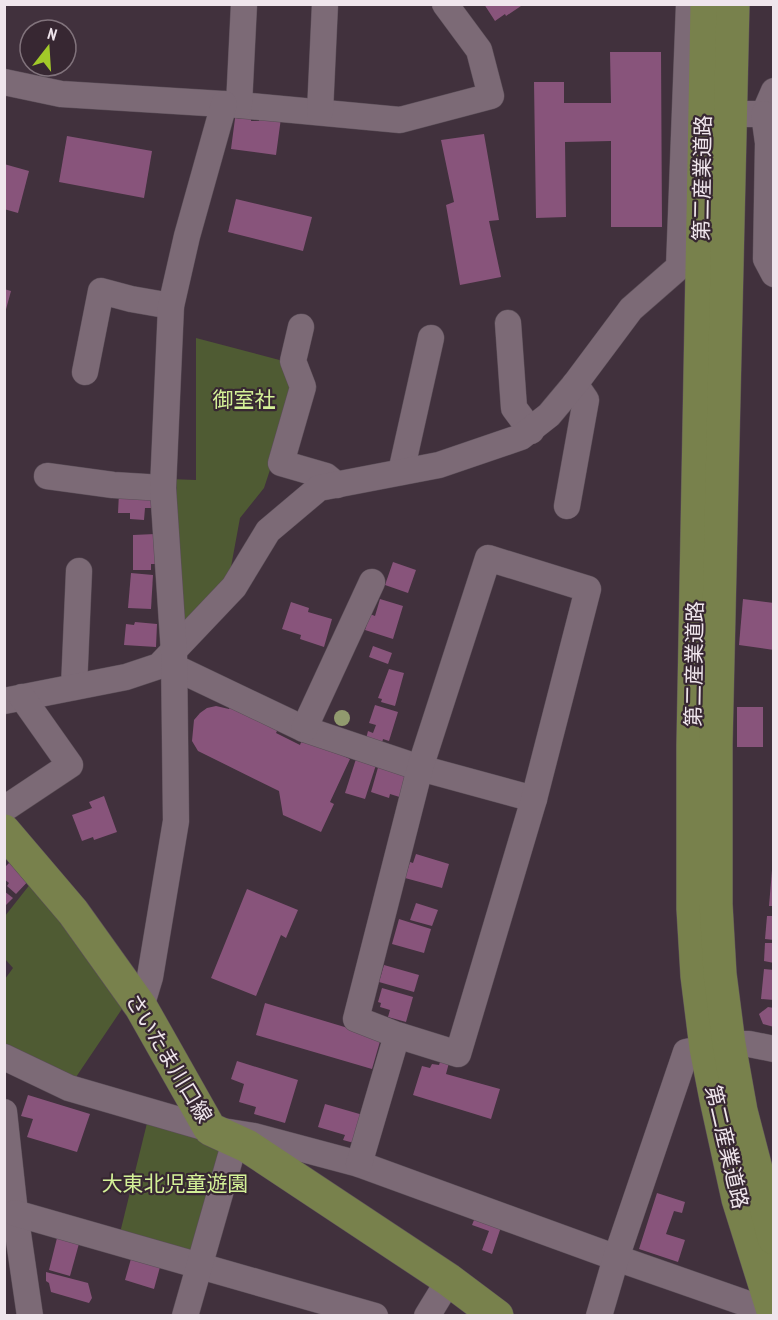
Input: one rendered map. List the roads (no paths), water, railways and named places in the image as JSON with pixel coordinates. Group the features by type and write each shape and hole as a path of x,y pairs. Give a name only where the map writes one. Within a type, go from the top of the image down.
{"main road":[{"name":"第二産業道路","path":"707,4 703,126 692,842 697,976 717,1046 741,1111 774,1238"},
{"name":"第二産業道路","path":"733,4 715,843 720,974 717,1046 738,1198 773,1313"},
{"name":"さいたま川口線","path":"6,832 73,912 141,1007 222,1135 247,1146 449,1280 497,1316"}],"street":[{"path":"141,1007 150,977 176,821 174,660 163,488 171,306 187,236 232,104 244,4"},
{"path":"320,112 325,4"},
{"path":"4,82 61,94 232,104 400,120 491,96 479,50 445,4"},
{"path":"6,832 70,765 13,699 126,678 174,660 234,587 268,531 319,488 439,465 521,437 531,431 549,415 575,384 631,309 679,267 689,4"},
{"path":"730,115 769,118 771,233 766,260 774,274"},
{"path":"85,372 101,291 171,306"},
{"path":"508,323 514,408 531,431"},
{"path":"301,327 293,361 303,387 281,463 326,476 336,485"},
{"path":"401,472 431,338"},
{"path":"567,506 586,400 575,384"},
{"path":"47,476 113,485 163,488"},
{"path":"489,558 588,590 534,799 458,1054 397,1035 356,1019 420,768 489,558"},
{"path":"74,687 79,571"},
{"path":"304,729 372,582"},
{"path":"174,660 304,729 420,768 534,799"},
{"path":"359,1164 397,1035"},
{"path":"599,1316 616,1258 686,1052 717,1046 749,1044 774,1049"},
{"path":"4,1057 69,1088 222,1135 254,1136 359,1164 773,1313"},
{"path":"5,1117 15,1213 30,1316"},
{"path":"185,1316 200,1265 222,1135"},
{"path":"15,1213 375,1316"},
{"path":"427,1316 449,1280"}],"park label":[{"name":"御室社","path":"244,399"},
{"name":"大東北児童遊園","path":"175,1183"}]}
